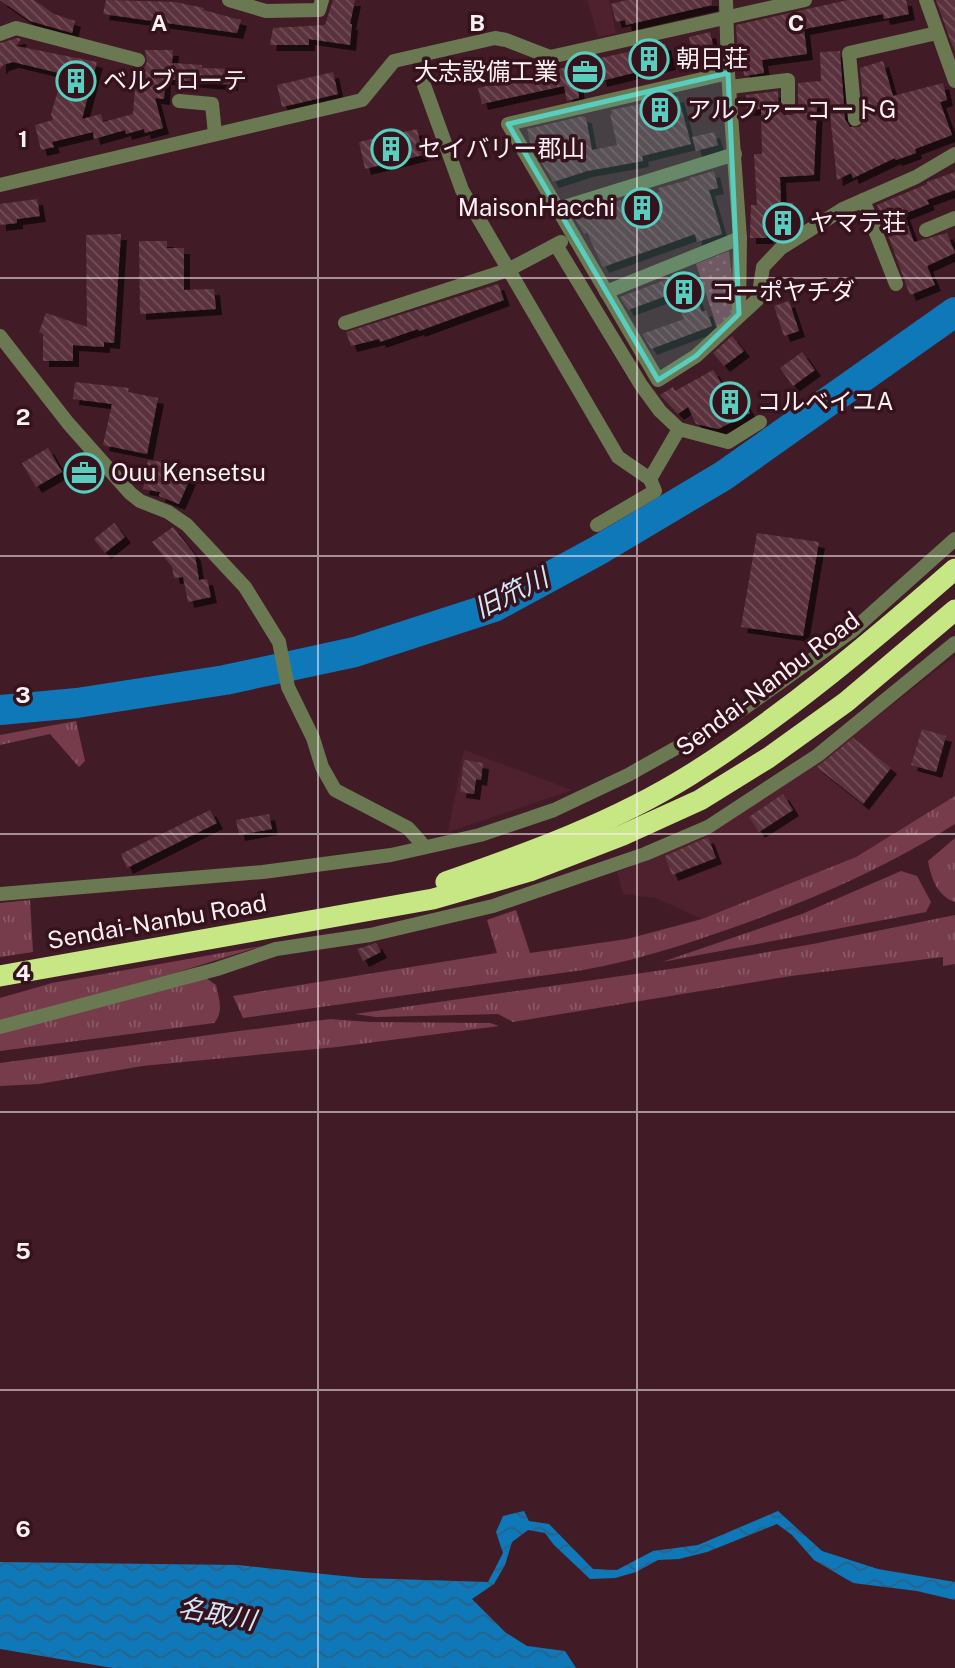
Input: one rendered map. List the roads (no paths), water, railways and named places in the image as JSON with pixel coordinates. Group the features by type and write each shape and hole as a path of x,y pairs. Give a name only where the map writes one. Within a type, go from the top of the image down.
{"highway":[{"name":"Sendai-Nanbu Road","path":"323,919 523,855 617,814 688,776 812,690 955,569"},
{"name":"Sendai-Nanbu Road","path":"0,976 433,900 530,871 623,835 700,800 768,758 846,702 955,610"}],"street":[{"path":"229,0 266,11 319,10 322,0"},
{"path":"726,0 740,238 739,314"},
{"path":"0,185 362,100 394,61 495,38 550,57 805,0"},
{"path":"926,0 955,81"},
{"path":"0,34 16,28 138,60"},
{"path":"856,119 849,53 937,33"},
{"path":"788,106 788,80 729,80 508,124 571,236 658,380 696,356 758,299 763,267 781,248 843,209 916,177 955,154"},
{"path":"424,85 462,190 511,269 618,457 652,476"},
{"path":"179,101 212,104 215,134"},
{"path":"558,209 735,154"},
{"path":"863,200 892,253 896,284"},
{"path":"926,230 955,218"},
{"path":"345,323 511,269 571,236"},
{"path":"606,292 740,238"},
{"path":"552,247 676,434 728,442 760,422"},
{"path":"0,336 68,423 130,493 140,502 168,512 187,525 244,587 279,642 288,687 313,738 322,767 335,790 408,828 424,846"},
{"path":"597,525 655,491 652,476 676,434"},
{"path":"0,894 263,872 391,856 424,846 480,835 554,810 628,775 733,716 852,631 955,539"},
{"path":"0,1027 217,969 276,950 370,935 493,906 645,854 708,827 818,755 955,643"}],"water":[{"name":"名取川","path":"524,1511 529,1521 549,1524 593,1569 617,1570 653,1551 698,1545 778,1511 822,1551 878,1569 955,1582 955,1600 917,1591 853,1583 814,1560 792,1535 777,1524 707,1552 679,1559 658,1560 636,1572 615,1578 590,1579 545,1533 528,1530 512,1542 505,1565 494,1584 472,1599 505,1632 527,1646 565,1651 576,1668 113,1668 0,1649 0,1562 238,1565 362,1578 488,1582 503,1553 496,1532 503,1516"}],"waterway":[{"name":"旧笊川","path":"0,710 77,703 225,680 355,652 494,607 597,551 723,476 955,312"}],"place":[{"name":"朝日荘","path":"649,59"},
{"name":"大志設備工業","path":"585,72"},
{"name":"ベルブローテ","path":"76,81"},
{"name":"アルファーコートG","path":"660,110"},
{"name":"セイバリー郡山","path":"391,149"},
{"name":"MaisonHacchi","path":"642,208"},
{"name":"ヤマテ荘","path":"783,223"},
{"name":"コーポヤチダ","path":"684,292"},
{"name":"コルベイユA","path":"730,402"},
{"name":"Ouu Kensetsu","path":"84,473"}]}
